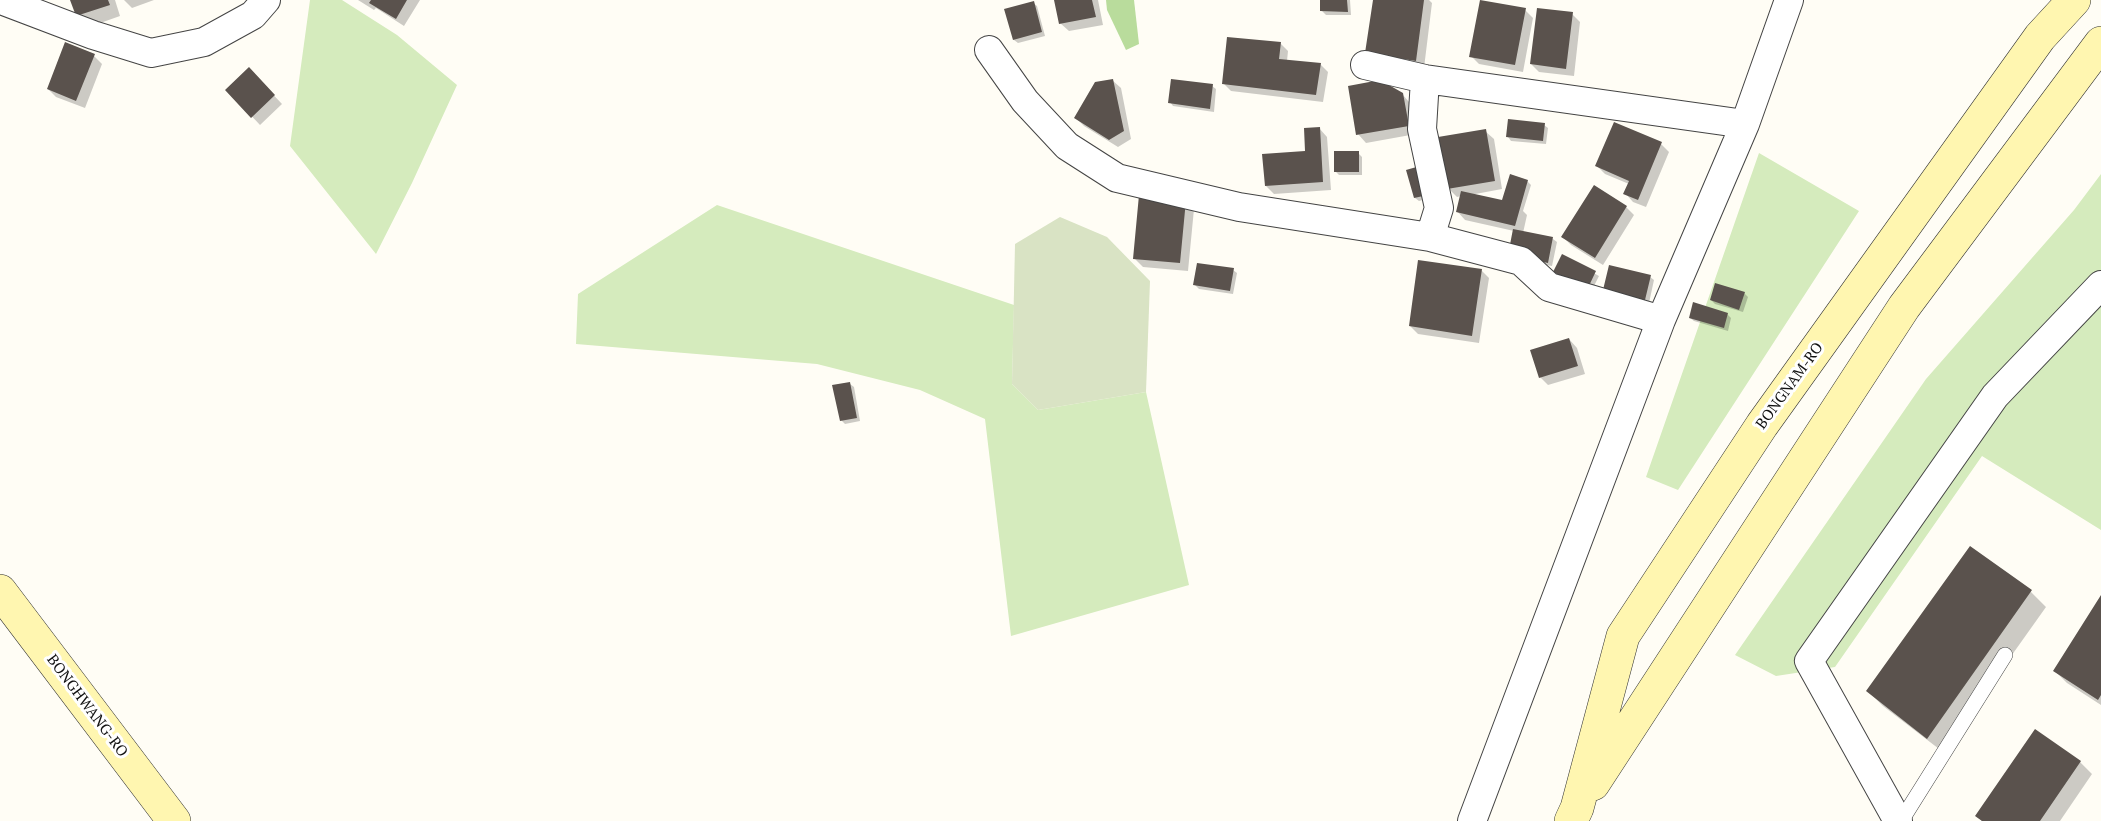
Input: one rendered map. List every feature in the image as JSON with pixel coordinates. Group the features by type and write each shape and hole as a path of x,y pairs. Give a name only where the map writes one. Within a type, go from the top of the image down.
{"main road":[{"name":"BONGNAM-RO","path":"1574,814 1623,636 1769,415 2040,37 2074,0"},
{"name":"BONGNAM-RO","path":"1574,814 1904,307 2101,43"},
{"name":"BONGHWANG-RO","path":"0,591 174,821"}],"street":[{"path":"1,0 93,36 152,53 204,42 253,15 266,0"},
{"path":"1472,821 1662,320 1745,123 1789,0"},
{"path":"989,50 1025,100 1067,146 1117,178 1239,207 1430,237 1521,261 1549,288 1662,320"},
{"path":"1365,65 1425,79 1745,123"},
{"path":"1425,79 1422,129 1439,208 1430,237"},
{"path":"1899,821 1809,661 1995,396 2101,285"}],"lane":[{"path":"1899,821 2005,655"}],"green space":[{"path":"310,0 342,0 397,35 457,85 376,254 290,146"},
{"path":"1106,0 1134,0 1139,44 1126,50 1107,10"},
{"path":"1759,153 1859,211 1678,490 1646,477"},
{"path":"2101,174 2101,530 1982,456 1835,667 1776,676 1735,655 1926,379 2074,210"},
{"path":"717,205 1014,305 1012,384 1038,410 1146,392 1189,585 1011,636 985,419 920,390 817,364 576,344 578,294"},
{"path":"1060,217 1107,237 1150,281 1146,392 1038,410 1012,384 1015,244"}],"building":[{"path":"70,0 108,0 110,5 76,16"},
{"path":"371,0 407,0 396,19 369,3"},
{"path":"1054,0 1092,0 1096,17 1059,24"},
{"path":"1320,0 1347,0 1348,12 1320,11"},
{"path":"1373,0 1424,0 1416,61 1365,53"},
{"path":"1480,0 1526,8 1515,65 1469,57"},
{"path":"1034,1 1042,32 1013,40 1004,9"},
{"path":"1537,8 1573,12 1566,69 1530,64"},
{"path":"1227,37 1281,42 1279,59 1321,63 1316,95 1222,84"},
{"path":"65,42 95,54 76,101 47,89"},
{"path":"249,67 275,95 251,118 225,90"},
{"path":"1113,79 1124,131 1109,140 1074,118 1095,82"},
{"path":"1171,79 1213,84 1210,109 1168,103"},
{"path":"1380,80 1403,93 1409,126 1356,135 1348,86"},
{"path":"1508,119 1545,123 1543,141 1506,137"},
{"path":"1614,122 1662,142 1638,200 1623,194 1629,181 1595,166"},
{"path":"1320,127 1323,182 1265,186 1262,154 1305,151 1304,128"},
{"path":"1486,129 1495,181 1447,189 1438,137"},
{"path":"1334,151 1359,151 1359,172 1334,172"},
{"path":"1420,166 1428,195 1414,198 1406,170"},
{"path":"1510,174 1528,180 1515,226 1456,212 1461,191 1502,200"},
{"path":"1594,185 1627,206 1595,258 1561,237"},
{"path":"1139,195 1186,200 1180,263 1133,259"},
{"path":"1513,229 1553,237 1548,263 1508,255"},
{"path":"1562,254 1596,271 1587,290 1553,272"},
{"path":"1418,260 1482,269 1472,336 1409,326"},
{"path":"1197,263 1234,268 1230,291 1193,285"},
{"path":"1609,265 1651,275 1645,300 1603,290"},
{"path":"1715,283 1745,292 1739,310 1710,300"},
{"path":"1693,302 1728,313 1724,328 1689,318"},
{"path":"1569,338 1578,366 1539,378 1530,350"},
{"path":"850,382 857,418 840,421 832,385"},
{"path":"1970,546 2032,590 1927,739 1866,691"},
{"path":"2101,595 2101,695 2098,700 2053,671"},
{"path":"2035,729 2081,761 2040,821 1982,821 1975,816"}]}
